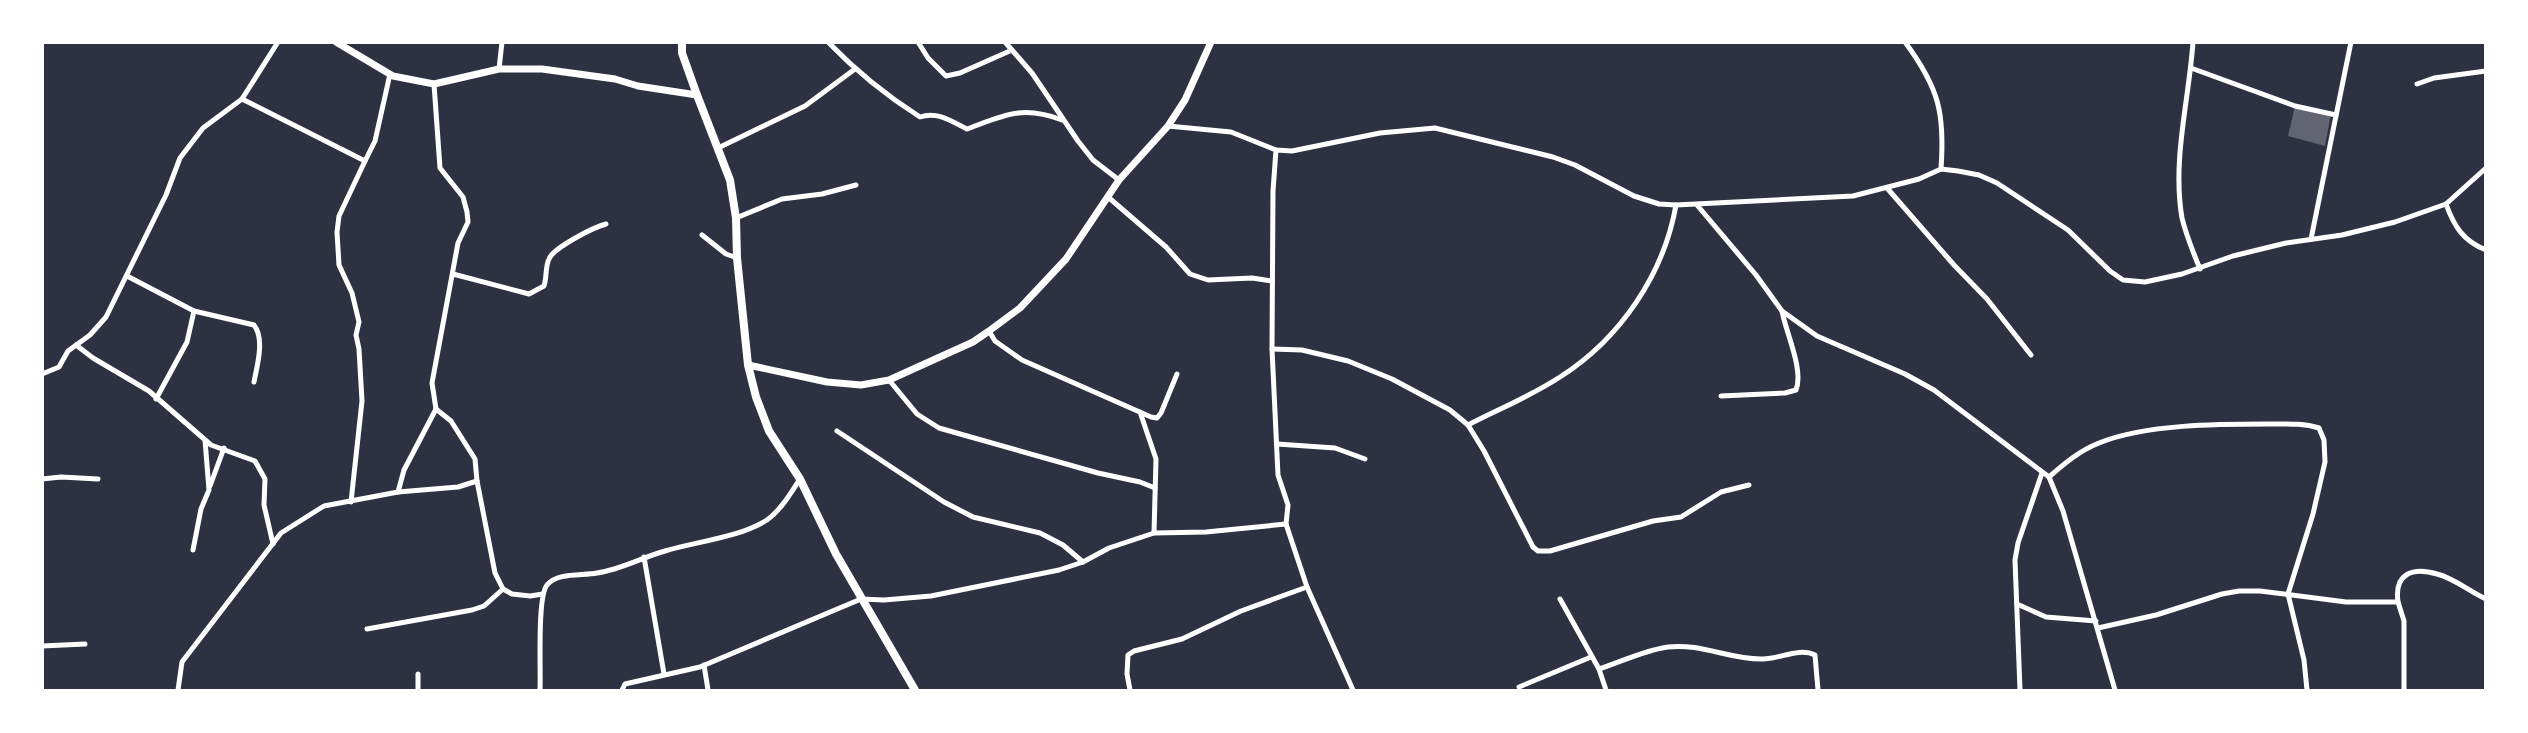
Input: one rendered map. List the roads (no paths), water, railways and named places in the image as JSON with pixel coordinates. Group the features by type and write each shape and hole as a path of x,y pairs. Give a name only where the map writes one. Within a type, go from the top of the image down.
{"main road":[{"path":"682,42 682,53 696,95 730,180 736,218 737,258 748,365 756,397 769,432 800,479 836,554 915,690"}],"street":[{"path":"42,374 59,367 68,351 90,335 106,317 185,151 203,128 242,99 278,42"},
{"path":"336,42 390,74 434,84 499,69 542,69 696,95"},
{"path":"499,69 502,42"},
{"path":"918,42 928,58 946,76 960,73 1012,50"},
{"path":"1005,42 1032,72 1062,120 1093,160 1119,180"},
{"path":"748,365 827,382 861,385 889,380 972,342 989,331 1020,308 1066,259 1119,180 1168,126 1185,100 1211,42"},
{"path":"1905,42 1930,79 1939,109 1942,146 1940,169"},
{"path":"2193,42 2180,158 2180,189 2182,218 2200,269"},
{"path":"2311,239 2351,42"},
{"path":"829,44 855,70 889,97 920,117 930,113 949,119 967,129 1004,114 1017,111 1044,113 1062,120"},
{"path":"2191,68 2295,106 2336,115"},
{"path":"718,148 805,106 855,70"},
{"path":"2417,84 2434,78 2486,71"},
{"path":"351,502 362,401 359,349 356,335 359,322 352,293 339,265 338,216 375,141 390,74"},
{"path":"398,492 404,470 436,409 432,384 458,242 468,222 463,197 440,168 434,84"},
{"path":"242,99 365,161"},
{"path":"1168,126 1231,132 1276,150 1292,150 1380,133 1418,128 1435,128 1553,157 1575,165 1634,196 1659,204 1698,205 1853,196 1919,179 1940,169 1979,175 1997,183 2068,230 2123,280 2145,282 2161,280 2200,269 2233,256 2385,225 2446,204 2486,168"},
{"path":"1276,150 1272,349 1278,475 1288,505 1286,524 1307,587 1353,690"},
{"path":"736,218 782,199 822,194 856,185"},
{"path":"1887,188 1954,266 1987,299 2031,355"},
{"path":"1108,197 1166,247 1190,274 1208,280 1252,278 1272,281"},
{"path":"2446,204 2456,228 2466,239 2486,250"},
{"path":"1468,425 1561,376 1583,361 1605,340 1640,297 1661,260 1672,231 1676,205"},
{"path":"1698,205 1756,275 1782,311 1817,336 1905,374 1934,390 2049,477 2063,511 2115,690"},
{"path":"453,274 529,294 544,286 548,260 552,254 586,232 606,224"},
{"path":"702,235 726,254 737,258"},
{"path":"127,276 194,311 254,325 258,330 259,350 254,382"},
{"path":"156,399 187,342 194,311"},
{"path":"1721,396 1785,393 1796,390 1798,384 1795,356 1785,330 1782,311"},
{"path":"989,331 995,341 1022,360 1157,418 1161,413 1177,374"},
{"path":"76,345 93,358 149,391 205,440 249,458 258,466 264,479 264,505 273,544"},
{"path":"1272,349 1302,350 1348,361 1392,379 1450,410 1468,425 1484,451 1509,504 1533,547 1538,551 1550,551 1653,521 1681,517 1721,492 1749,485"},
{"path":"889,380 917,414 939,428 1098,473 1140,482 1155,488"},
{"path":"436,409 450,421 475,459 477,480 495,573 503,589 512,594 530,596 543,594"},
{"path":"1140,412 1156,459 1154,533"},
{"path":"2049,477 2074,455 2100,442 2140,432 2196,426 2255,424 2308,425 2319,428 2324,440 2325,462 2313,514 2288,594 2304,660 2307,690"},
{"path":"837,431 944,502 973,516 1040,533 1063,545 1082,562"},
{"path":"205,440 209,490"},
{"path":"1276,444 1335,448 1365,459"},
{"path":"193,550 201,509 224,448"},
{"path":"2020,690 2016,560 2018,543 2042,473"},
{"path":"42,479 61,477 98,478"},
{"path":"540,690 543,594 547,585 557,579 572,575 598,573 644,557 744,530 766,520 778,511 800,479"},
{"path":"178,690 182,662 281,532 324,506 398,492 458,487 477,480"},
{"path":"622,690 625,684 704,665 861,599 884,600 931,596 1059,570 1082,562 1109,548 1154,533 1206,532 1286,524"},
{"path":"644,557 664,674"},
{"path":"2404,690 2404,621 2396,588 2400,581 2411,573 2423,572 2447,578 2486,599"},
{"path":"1130,690 1127,674 1128,655 1134,651 1182,639 1241,611 1307,587"},
{"path":"367,629 472,610 484,606 503,589"},
{"path":"2098,628 2156,615 2239,591 2288,594 2346,602 2398,602"},
{"path":"1560,598 1599,669 1606,690"},
{"path":"2017,604 2046,618 2096,620"},
{"path":"42,646 85,644"},
{"path":"1599,669 1668,647 1721,652 1734,657 1763,659 1806,651 1815,655 1818,690"},
{"path":"1519,687 1591,657"},
{"path":"704,665 708,690"},
{"path":"418,674 418,690"}]}
